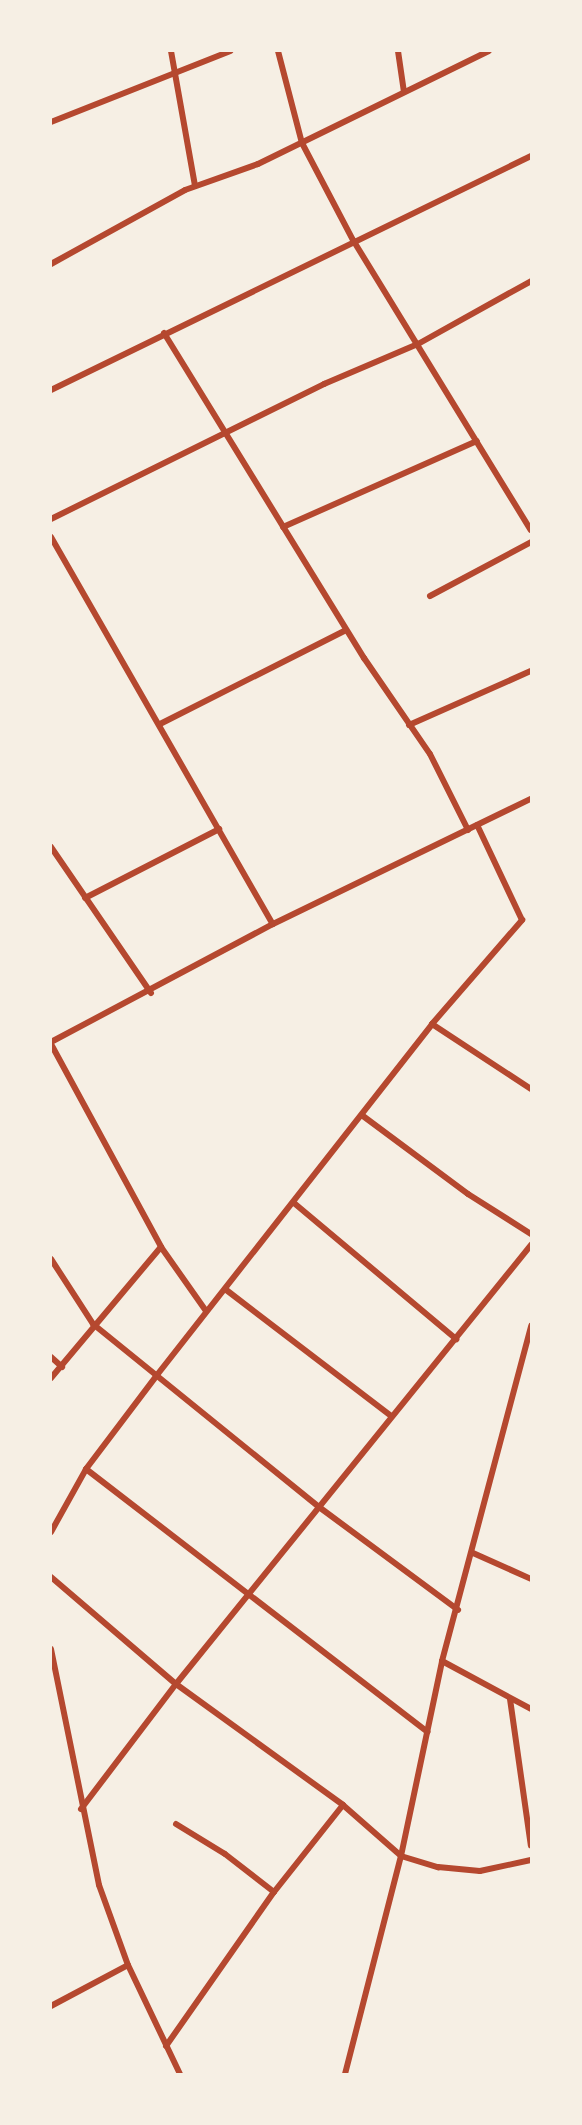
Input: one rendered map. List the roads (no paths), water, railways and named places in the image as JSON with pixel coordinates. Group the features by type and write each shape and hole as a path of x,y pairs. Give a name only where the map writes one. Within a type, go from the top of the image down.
{"street":[{"path":"171,51 173,75 195,186"},
{"path":"51,122 230,51"},
{"path":"278,51 302,143 353,240 531,530"},
{"path":"398,51 404,92"},
{"path":"51,264 195,186 258,164 489,51"},
{"path":"51,390 353,240 531,156"},
{"path":"51,519 324,384 418,344 531,281"},
{"path":"164,333 346,630 430,754 468,830"},
{"path":"283,527 477,441"},
{"path":"51,537 273,924"},
{"path":"430,596 531,542"},
{"path":"160,724 346,630"},
{"path":"410,725 531,671"},
{"path":"206,1311 161,1247 51,1043 151,993 273,924 531,799"},
{"path":"51,1532 86,1469 206,1311 363,1116 432,1024 522,920 477,825"},
{"path":"85,898 219,829"},
{"path":"51,848 151,993"},
{"path":"432,1024 531,1089"},
{"path":"363,1116 468,1194 531,1234"},
{"path":"294,1203 456,1339"},
{"path":"81,1809 176,1684 531,1245"},
{"path":"51,1378 93,1324 161,1247"},
{"path":"51,1259 93,1324 319,1507 458,1610"},
{"path":"225,1289 391,1416"},
{"path":"345,2074 401,1856 442,1661 458,1610 531,1326"},
{"path":"51,1357 62,1367"},
{"path":"86,1469 246,1597 426,1732"},
{"path":"473,1553 531,1579"},
{"path":"51,1577 176,1684 343,1805 401,1856 438,1867 480,1871 531,1860"},
{"path":"51,1648 81,1809 99,1885 128,1965 180,2074"},
{"path":"442,1661 531,1709"},
{"path":"510,1699 531,1846"},
{"path":"166,2046 274,1892 343,1805"},
{"path":"176,1825 225,1854 274,1892"},
{"path":"51,2006 128,1965"}]}
